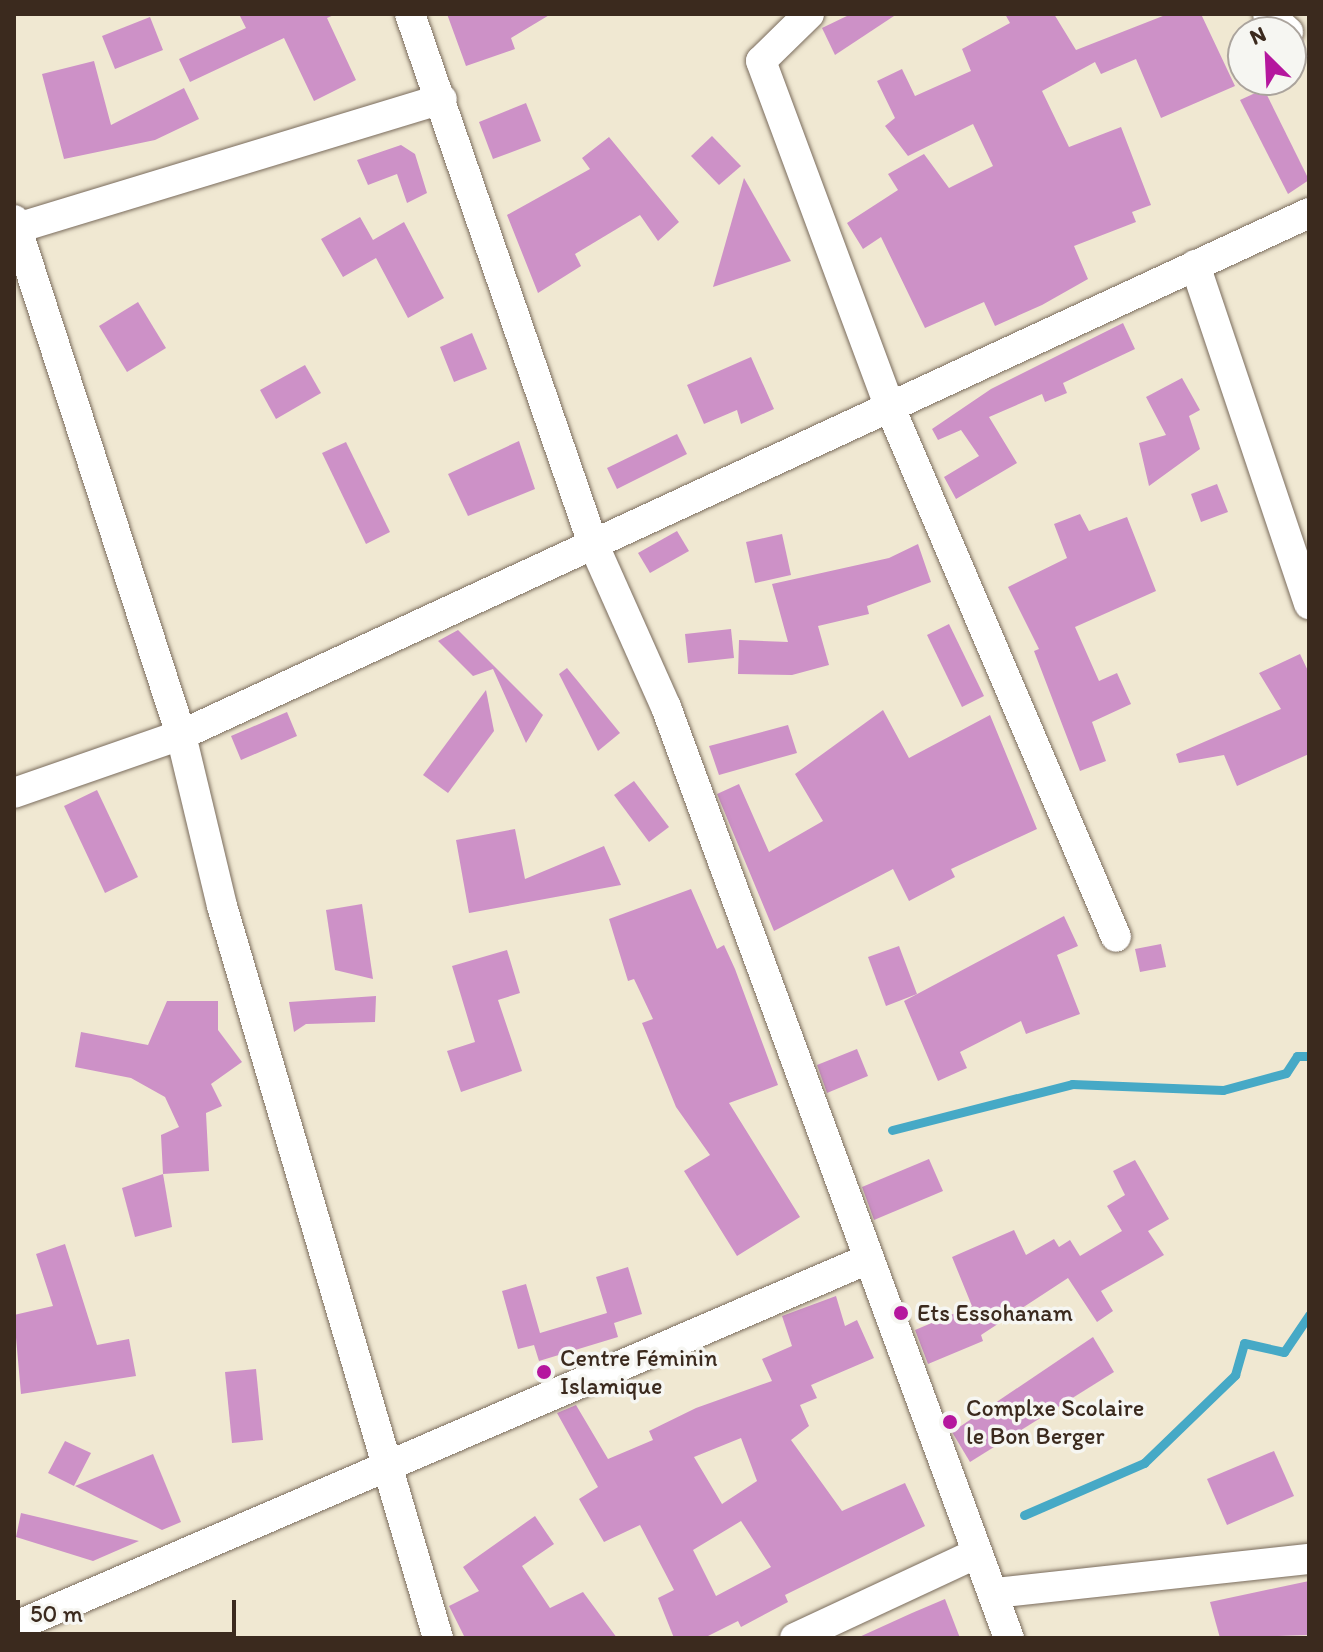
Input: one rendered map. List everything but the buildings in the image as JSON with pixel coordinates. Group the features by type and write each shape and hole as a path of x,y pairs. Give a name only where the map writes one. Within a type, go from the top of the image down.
{"street":[{"path":"410,14 442,99 592,541 666,707 973,1555 995,1593 1009,1638"},
{"path":"809,14 761,61 889,405 1116,937"},
{"path":"438,1638 390,1463 222,906 181,735 15,226 442,99"},
{"path":"14,793 181,735 592,541 1309,213"},
{"path":"1195,265 1309,604"},
{"path":"14,1627 868,1259"},
{"path":"795,1638 973,1555"},
{"path":"995,1593 1309,1559"}],"waterway":[{"path":"892,1130 1072,1084 1223,1090 1286,1073 1297,1056 1309,1056"},
{"path":"1024,1515 1144,1463 1235,1375 1244,1343 1284,1352 1309,1315"}],"place":[{"name":"Ets Essohanam","path":"901,1313"},
{"name":"Centre Féminin Islamique","path":"544,1372"},
{"name":"Complxe Scolaire le Bon Berger","path":"950,1422"}]}
